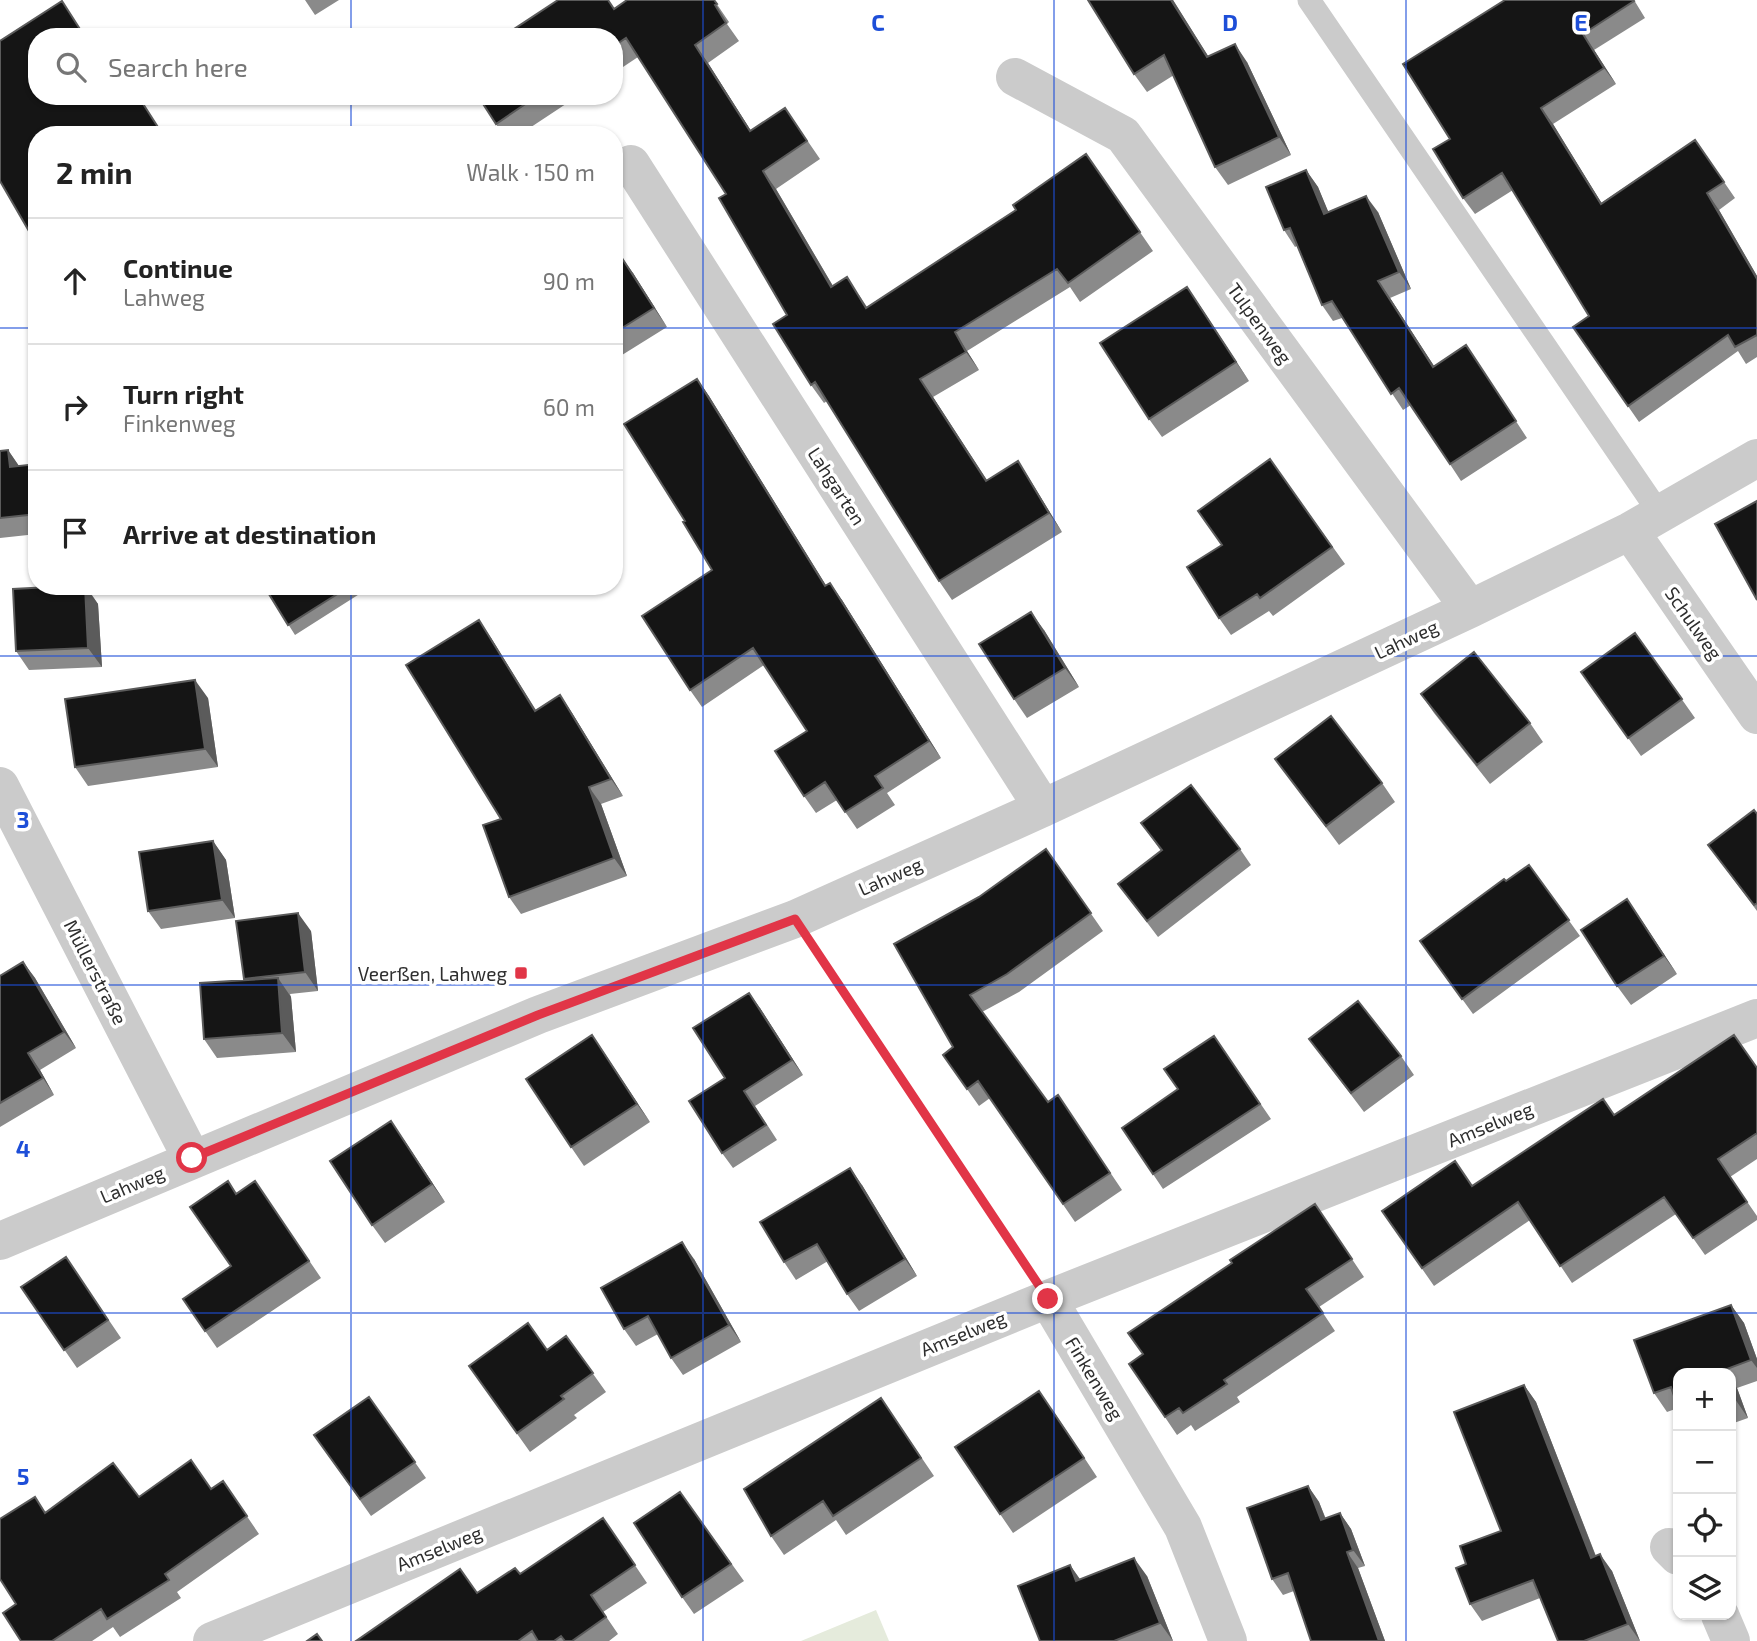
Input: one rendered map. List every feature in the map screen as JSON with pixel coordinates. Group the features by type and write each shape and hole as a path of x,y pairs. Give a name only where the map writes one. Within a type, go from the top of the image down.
{"street":[{"name":"Tulpenweg","path":"1015,77 1123,135 1470,609"},
{"name":"Lahgarten","path":"631,164 1043,808"},
{"name":"Lahweg","path":"0,1241 192,1158 538,1015 795,919 1043,808 1470,609 1645,522 1757,458"},
{"name":"Schulweg","path":"1645,522 1757,715"},
{"name":"Müllerstraße","path":"0,786 192,1158"},
{"name":"Amselweg","path":"212,1641 1048,1299 1757,1018"},
{"name":"Finkenweg","path":"1048,1299 1183,1527 1227,1641"},
{"path":"1722,1620 1731,1641"}],"lane":[{"path":"1310,0 1645,522"}],"path":[{"path":"795,919 1048,1299"}],"green space":[{"path":"876,1610 889,1641 801,1641"}],"building":[{"path":"558,0 608,0 614,9 627,0 714,0 726,23 695,45 750,131 785,108 807,141 763,171 831,287 847,277 866,308 1016,210 1013,205 1086,154 1140,232 1068,283 1057,269 955,332 966,352 920,379 986,481 1018,461 1049,513 939,581 815,382 811,385 773,324 787,315 719,198 726,194 626,38 623,40 623,28 516,28"},
{"path":"1088,0 1171,0 1207,57 1235,44 1279,137 1215,167 1164,55 1134,74"},
{"path":"1505,0 1634,1 1583,34 1604,68 1541,108 1601,204 1695,140 1724,182 1707,193 1757,279 1757,335 1735,347 1728,335 1628,406 1573,327 1589,316 1502,173 1463,198 1433,149 1450,139 1403,64"},
{"path":"62,1 79,28 28,28 28,105 144,105 157,126 28,126 28,229 0,181 0,41"},
{"path":"484,105 524,105 496,124"},
{"path":"1306,170 1324,214 1366,196 1399,272 1378,281 1433,367 1466,345 1516,421 1450,464 1399,388 1391,394 1332,301 1322,305 1290,228 1284,230 1266,187"},
{"path":"623,260 654,308 623,327"},
{"path":"1187,287 1236,362 1149,419 1100,343"},
{"path":"697,379 825,586 830,583 929,741 875,776 883,788 845,812 825,782 804,796 775,751 807,731 753,648 690,690 642,616 712,570 683,522 685,521 624,424"},
{"path":"8,450 10,467 28,465 28,515 0,518 0,451"},
{"path":"1270,459 1332,547 1260,598 1257,594 1219,618 1187,567 1222,545 1198,511"},
{"path":"1757,501 1757,600 1715,524"},
{"path":"28,588 28,595 85,595 88,648 16,651 13,589"},
{"path":"270,595 336,595 288,625"},
{"path":"1031,612 1065,668 1014,699 979,644"},
{"path":"479,620 535,711 560,695 611,779 589,787 614,858 509,897 483,825 501,819 406,665"},
{"path":"1635,633 1682,699 1628,738 1581,672"},
{"path":"1474,652 1530,723 1477,765 1421,694"},
{"path":"195,680 205,749 75,767 65,699"},
{"path":"1331,716 1382,783 1326,826 1275,759"},
{"path":"1191,785 1240,849 1147,921 1118,884 1162,850 1141,823"},
{"path":"1754,810 1757,814 1757,903 1754,905 1708,845"},
{"path":"213,841 222,900 148,911 139,852"},
{"path":"1046,849 1091,913 1007,974 970,995 1048,1102 1058,1095 1110,1173 1063,1204 978,1081 967,1089 943,1055 953,1047 894,944 979,897"},
{"path":"1529,865 1569,920 1462,999 1420,941 1504,879 1506,881"},
{"path":"1627,899 1664,956 1617,986 1581,930"},
{"path":"298,913 305,972 244,979 236,921"},
{"path":"23,962 64,1032 28,1053 43,1078 0,1103 0,976"},
{"path":"278,978 282,1033 204,1039 200,983"},
{"path":"749,993 792,1060 744,1091 766,1125 722,1153 689,1101 725,1078 693,1028"},
{"path":"1358,1001 1401,1056 1351,1093 1309,1039"},
{"path":"592,1035 637,1104 571,1147 526,1079"},
{"path":"1734,1035 1757,1068 1757,1133 1718,1159 1747,1202 1693,1238 1664,1197 1560,1266 1518,1202 1422,1268 1382,1211 1455,1161 1472,1186 1603,1099 1614,1115"},
{"path":"1214,1036 1260,1104 1153,1174 1122,1128 1178,1089 1164,1069"},
{"path":"391,1121 432,1184 372,1225 330,1161"},
{"path":"850,1168 905,1259 847,1294 817,1244 784,1262 760,1222"},
{"path":"228,1181 236,1194 255,1181 309,1261 205,1331 183,1299 231,1266 190,1207"},
{"path":"1315,1204 1352,1259 1306,1289 1323,1313 1224,1380 1227,1384 1183,1413 1179,1408 1165,1417 1129,1364 1143,1354 1128,1333 1232,1263 1230,1260"},
{"path":"682,1242 729,1325 671,1358 648,1316 624,1329 601,1288"},
{"path":"66,1257 108,1320 64,1350 21,1287"},
{"path":"1731,1305 1751,1360 1729,1368 1673,1368 1673,1393 1671,1387 1654,1393 1634,1340"},
{"path":"528,1323 547,1350 566,1336 593,1373 561,1396 564,1399 517,1433 469,1366"},
{"path":"1524,1385 1591,1558 1600,1554 1628,1624 1584,1641 1558,1641 1533,1580 1470,1604 1456,1568 1466,1564 1460,1546 1501,1531 1454,1412"},
{"path":"1039,1391 1084,1458 1000,1514 955,1447"},
{"path":"369,1397 415,1462 360,1499 314,1435"},
{"path":"881,1398 921,1458 833,1516 823,1501 771,1536 744,1489"},
{"path":"191,1460 211,1489 223,1481 247,1516 165,1574 169,1580 107,1619 101,1609 52,1641 21,1641 3,1613 16,1604 0,1579 0,1519 35,1497 45,1513 113,1463 139,1497"},
{"path":"1308,1486 1321,1520 1340,1513 1353,1550 1347,1552 1379,1641 1311,1641 1288,1573 1272,1579 1247,1508"},
{"path":"680,1492 731,1564 682,1597 634,1523"},
{"path":"603,1518 635,1565 591,1595 606,1617 572,1641 565,1641 561,1636 554,1641 538,1641 532,1631 518,1641 356,1641 460,1569 477,1593 515,1568 520,1574"},
{"path":"1134,1558 1160,1623 1114,1641 1040,1641 1018,1586 1070,1565 1076,1581"},
{"path":"317,1634 322,1641 307,1641"}],"place":[{"name":"Veerßen, Lahweg","path":"521,973"}],"route":[{"path":"192,1158 538,1015 795,919 1048,1299"}]}
